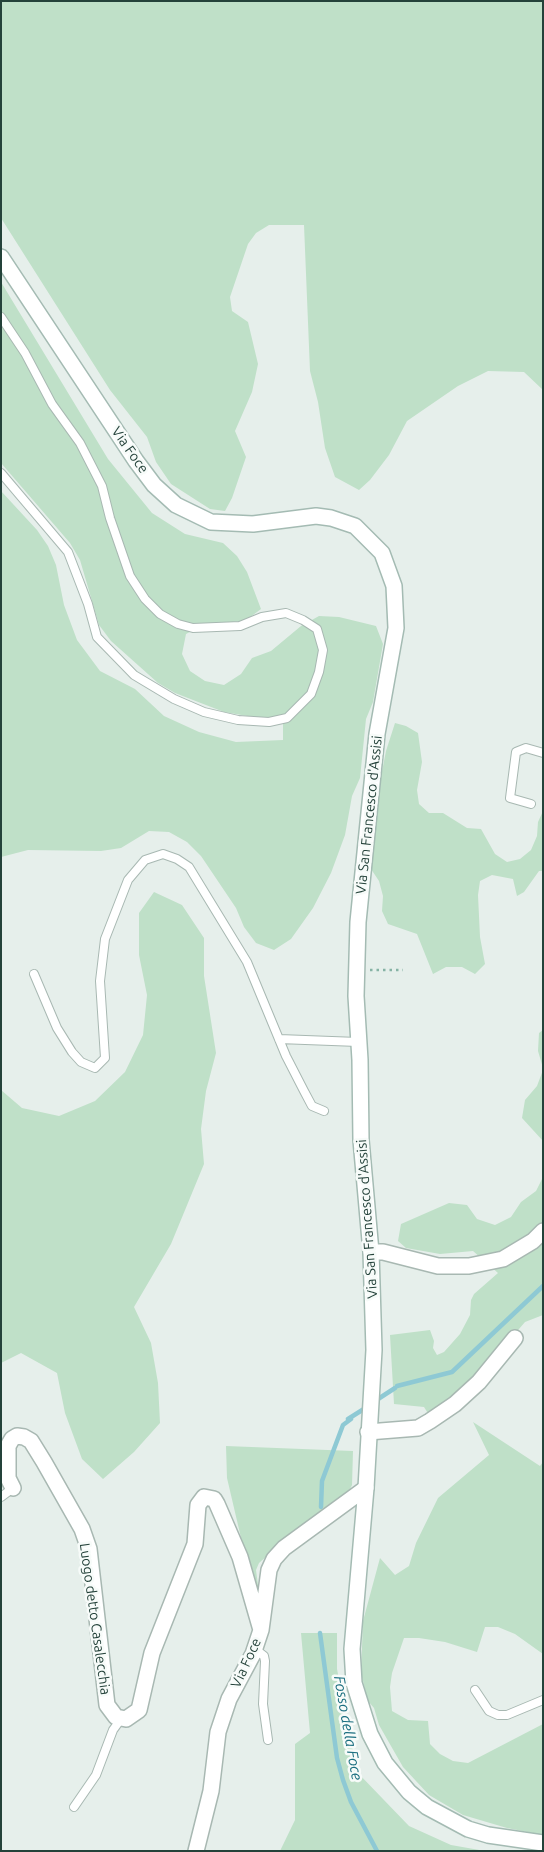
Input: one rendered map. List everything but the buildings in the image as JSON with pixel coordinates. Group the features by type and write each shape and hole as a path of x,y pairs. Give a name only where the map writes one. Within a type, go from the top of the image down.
{"main road":[{"name":"Via Foce","path":"1,257 136,461 154,485 176,505 211,522 233,524 316,516 331,518"},
{"name":"Via San Francesco d'Assisi","path":"331,518 355,526 382,553 394,586 396,607 396,628 377,734 358,922 356,996 361,1140 371,1252 374,1350 366,1488 352,1650 354,1683 370,1734 385,1763 409,1792 427,1807 450,1821 488,1835 543,1843"},
{"path":"371,1252 383,1252 438,1266 469,1266 503,1259 533,1242 543,1231"},
{"path":"368,1432 418,1428 430,1421 455,1404 479,1382 515,1338"},
{"name":"Luogo detto Casalecchia","path":"7,1493 8,1446 12,1439 17,1436 24,1437 31,1441 44,1462 82,1529 89,1549 107,1705 112,1714 121,1719"},
{"name":"Via Foce","path":"196,1851 211,1791 218,1732 229,1699 255,1649 261,1630 269,1570 274,1559 284,1548 366,1488"},
{"path":"121,1719 131,1718 139,1710 152,1653 195,1544 198,1505 204,1497 214,1499 240,1557 255,1616 261,1630"}],"lane":[{"path":"1,317 25,353 52,404 80,443 102,486 110,518 130,576 144,599 160,614 178,624 193,628 240,626 262,617 286,613 303,620 317,629 323,650 319,672 310,694 286,718 269,722 238,720 204,712 174,699 134,675 97,637 88,604 68,552 1,473"},
{"path":"531,804 510,798 516,752 526,748 543,753"},
{"path":"34,974 57,1028 72,1052 81,1062 94,1068 105,1058 100,981 105,939 128,880 145,860 163,854 177,859 189,867 247,962 279,1039 312,1106 324,1111"},
{"path":"279,1039 358,1042"},
{"path":"255,1649 264,1656 265,1662 263,1704 268,1740"},
{"path":"475,1690 489,1711 498,1716 508,1715 543,1700"},
{"path":"74,1807 96,1774 112,1730 121,1719"}],"path":[{"path":"368,970 403,970"}],"green space":[{"path":"1,1 543,1 543,390 524,372 488,371 458,386 407,421 389,455 370,480 359,490 335,477 325,448 318,402 310,371 304,225 269,225 256,233 248,244 230,297 232,311 248,322 258,364 252,392 235,431 246,457 232,498 225,511 210,509 171,484 156,462 147,437 110,390 1,218"},
{"path":"1,282 108,459 152,513 185,534 223,543 237,556 247,572 261,609 245,621 205,624 186,634 182,654 190,671 205,681 224,685 241,674 252,658 271,651 301,626 319,616 339,617 376,626 383,644 373,702 366,719 360,778 352,796 345,835 331,873 313,908 291,939 274,950 256,943 244,927 236,908 201,856 187,842 169,832 149,831 121,848 101,851 28,850 1,857 1,491 37,530 48,546 56,565 64,605 77,640 100,671 135,689 164,716 199,732 236,742 283,740 283,722 224,712 175,693 158,683 111,641 99,625 80,560 70,543 1,463"},
{"path":"395,723 406,726 418,733 422,762 417,790 419,804 429,813 443,813 467,828 481,829 495,854 507,862 520,859 531,850 537,836 538,822 543,811 543,871 539,871 524,892 517,896 513,879 492,875 480,881 478,895 480,937 485,964 475,974 462,967 446,967 433,974 417,934 388,924 382,911 383,896 379,881 371,869 374,812 386,751"},
{"path":"154,892 182,905 204,938 204,976 216,1053 206,1091 201,1129 204,1164 171,1244 134,1307 151,1343 158,1383 160,1423 134,1452 103,1479 82,1459 65,1413 57,1373 21,1353 1,1363 1,1090 22,1108 59,1116 95,1101 125,1072 143,1035 147,995 139,955 139,913"},
{"path":"543,1030 543,1068 538,1051 539,1033"},
{"path":"543,1070 543,1141 522,1118 525,1100 537,1086"},
{"path":"543,1177 543,1315 525,1322 477,1378 429,1415 424,1407 394,1404 390,1335 430,1330 434,1341 433,1348 437,1355 444,1352 460,1334 470,1315 471,1300 474,1294 498,1273 473,1251 440,1254 406,1248 398,1241 401,1224 449,1203 467,1205 477,1219 495,1225 511,1217 521,1202 536,1191"},
{"path":"473,1422 540,1466 543,1462 543,1654 515,1634 498,1627 485,1627 477,1652 445,1642 404,1638 392,1673 390,1687 392,1711 408,1720 428,1721 430,1744 440,1754 453,1761 468,1763 543,1724 543,1835 507,1828 463,1815 429,1795 403,1767 379,1725 374,1708 368,1701 361,1673 363,1621 380,1558 395,1575 409,1566 416,1543 438,1498 489,1455"},
{"path":"226,1446 353,1451 352,1485 344,1497 301,1526 259,1563 256,1570 260,1600 256,1602 227,1478"},
{"path":"301,1633 337,1633 337,1669 357,1772 409,1826 451,1845 485,1851 280,1851 295,1820 295,1744 310,1733"}],"waterway":[{"name":"Fosso della Foce","path":"397,1386 452,1372 543,1286"},
{"name":"Fosso della Foce","path":"375,1401 395,1388"},
{"name":"Fosso della Foce","path":"348,1419 367,1407"},
{"name":"Fosso della Foce","path":"321,1507 322,1481 343,1425 351,1419"},
{"name":"Fosso della Foce","path":"320,1633 337,1758 351,1802 377,1851"}]}
